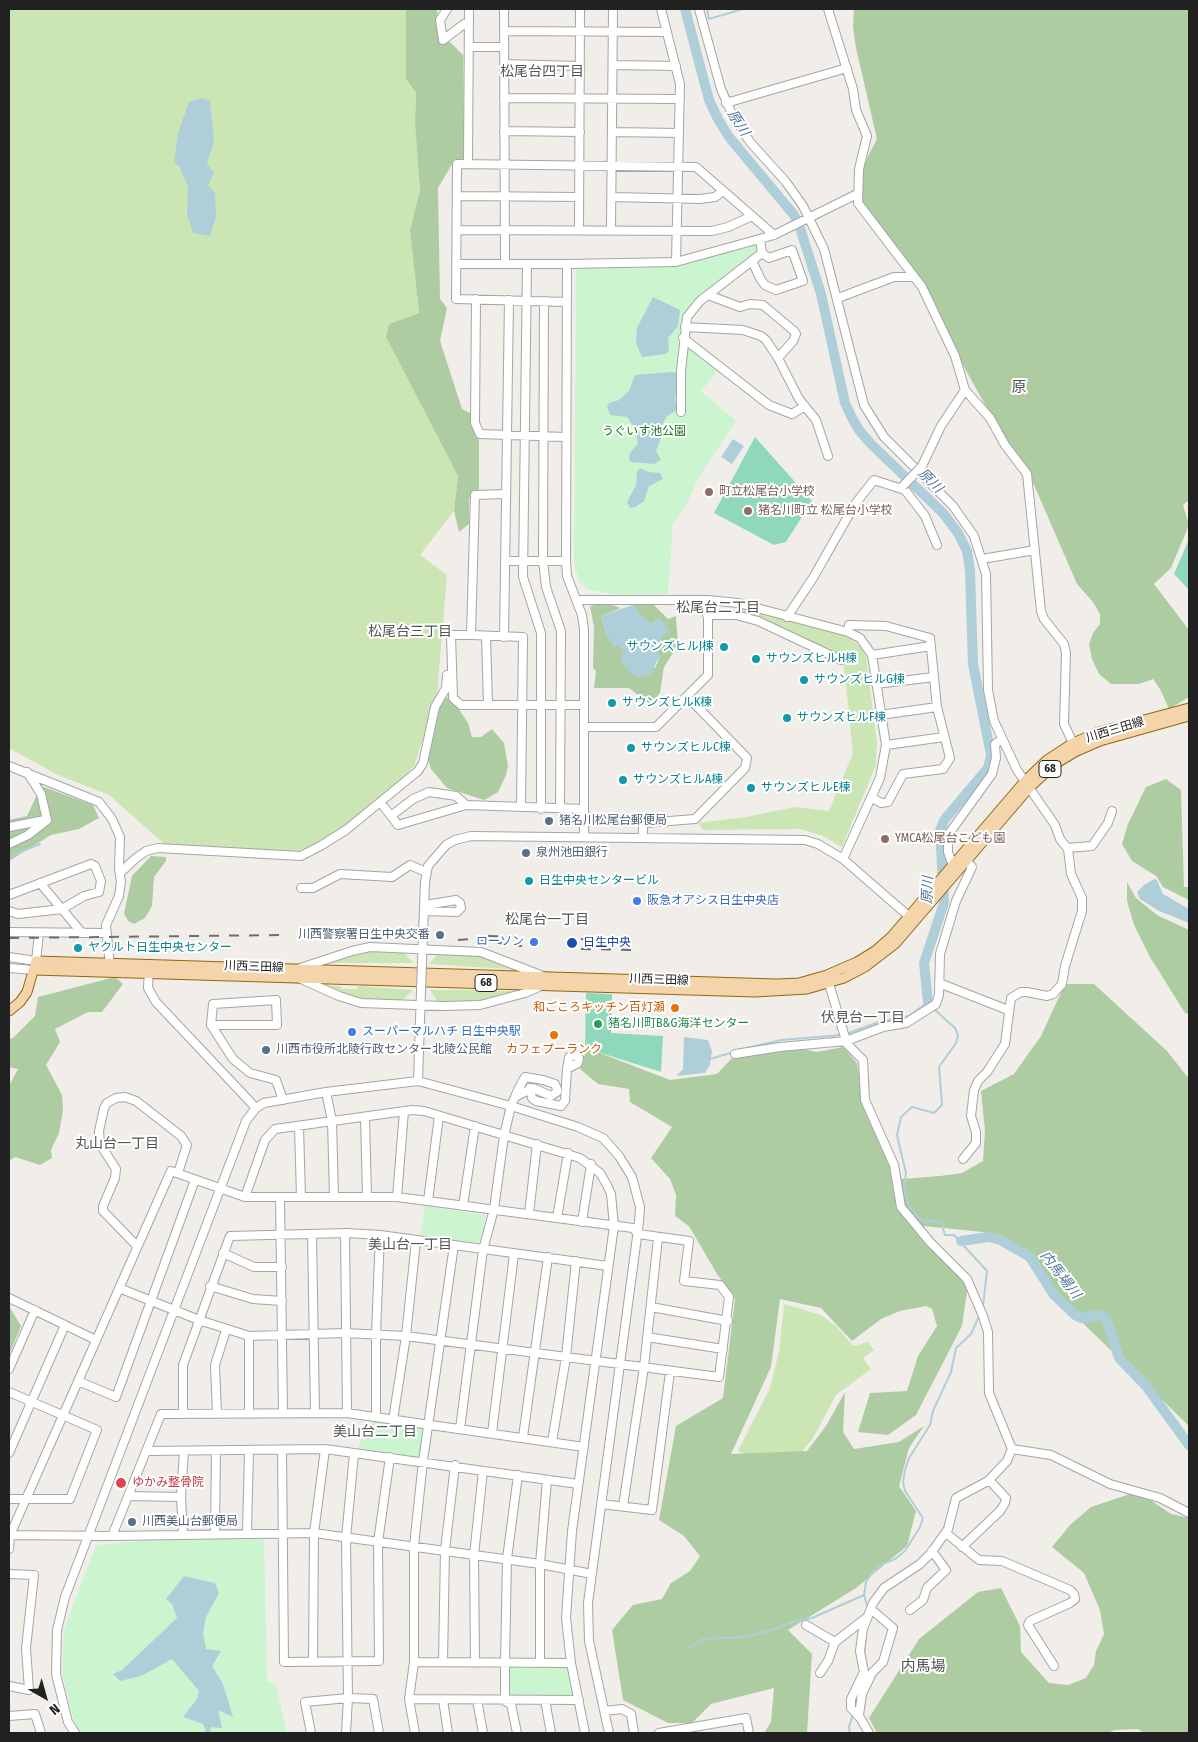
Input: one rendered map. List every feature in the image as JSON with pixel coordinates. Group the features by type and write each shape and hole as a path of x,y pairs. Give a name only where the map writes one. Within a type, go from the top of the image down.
{"main road":[{"name":"川西三田線","path":"912,919 940,894 965,858 1047,760 1074,743 1099,732 1189,708"},
{"name":"川西三田線","path":"1027,784 1055,764 1100,740 1189,716"},
{"name":"川西三田線","path":"149,969 301,979 543,980 777,984 828,979 851,974 881,956 912,919 938,882 951,868 965,858"},
{"name":"川西三田線","path":"35,966 149,969 298,969 543,980"},
{"path":"9,1010 25,995 35,966"}],"street":[{"path":"447,9 440,20 443,40 464,24 469,23"},
{"path":"468,164 469,9"},
{"path":"504,9 505,264"},
{"path":"580,9 580,230"},
{"path":"611,230 614,9"},
{"path":"661,9 680,84 676,262"},
{"path":"699,9 726,103 739,126 786,182 810,217 824,249 838,298 858,386 870,415 892,446 964,519 974,536 982,559 987,593 988,690 994,720 1002,739 1027,784 1056,825 1060,839 1067,848 1071,874 1080,891 1083,905 1065,966 1062,984 1053,994 1047,996 1027,992 1011,998 1005,1044 987,1072 978,1080 974,1090 971,1116 976,1132 976,1143 963,1159"},
{"path":"828,9 847,68 856,110 867,136 857,194 861,209 914,277 930,301 955,356 965,390 990,418 1006,445 1027,474 1041,611 1044,619 1064,644 1066,653 1064,724 1074,743"},
{"path":"504,31 667,32"},
{"path":"469,47 504,47"},
{"path":"504,64 580,66"},
{"path":"613,64 676,66"},
{"path":"726,103 847,68"},
{"path":"504,98 680,99"},
{"path":"504,131 580,132"},
{"path":"612,132 679,133"},
{"path":"567,302 456,299 457,164 696,167 774,235"},
{"path":"612,197 715,197 723,191"},
{"path":"457,264 676,262 774,235 857,194"},
{"path":"457,196 580,197"},
{"path":"457,230 712,231 728,227 752,216"},
{"path":"760,240 762,254"},
{"path":"752,261 765,285 776,290 803,281 792,250 769,258 762,254"},
{"path":"681,412 683,338 687,317 691,310 708,295 762,254"},
{"path":"527,264 524,577 529,600 538,619 540,633 541,809"},
{"path":"567,264 566,561 567,576 577,600 584,630 584,836"},
{"path":"838,298 894,277 914,277"},
{"path":"708,295 740,307 750,304 764,305 794,330 796,334 793,341 778,358"},
{"path":"476,299 475,423 480,434 566,437"},
{"path":"504,637 509,300"},
{"path":"544,301 545,436 543,561 546,587 561,631 560,808"},
{"path":"685,327 752,332 766,340 820,429 828,456"},
{"path":"683,338 769,405 792,414 805,406"},
{"path":"902,488 922,466 941,426 965,390"},
{"path":"787,617 813,578 855,504 874,480 902,488 925,516 936,545"},
{"path":"471,635 475,495 506,494"},
{"path":"982,559 1035,550"},
{"path":"506,561 566,561"},
{"path":"577,600 708,600 738,604 848,632 860,638 872,655 886,745 880,778 843,859"},
{"path":"584,727 656,727 708,675 708,600"},
{"path":"707,615 736,615 758,621 841,660"},
{"path":"848,632 850,625 886,626 930,638 937,707 950,758 943,769 903,774 888,802 881,803 871,798"},
{"path":"521,807 522,705 523,637 451,635 453,698 461,705 522,705 540,705 560,705 584,705"},
{"path":"486,636 488,705"},
{"path":"872,655 931,646"},
{"path":"120,873 146,851 158,848 301,856 322,845 346,830 418,770 423,763 434,707 446,688 447,676 452,676"},
{"path":"876,684 934,677"},
{"path":"643,837 643,826 645,823 695,819 746,768 747,758 687,696"},
{"path":"880,715 937,707"},
{"path":"886,745 944,737"},
{"path":"951,868 948,852 948,835 992,774 996,758 995,744 1002,739"},
{"path":"9,766 99,802 112,819 120,837 120,873 119,896 106,925 110,968"},
{"path":"27,772 40,794 47,820"},
{"path":"391,816 413,799 429,792 456,796 466,805"},
{"path":"384,807 398,825 466,805 584,809"},
{"path":"1067,848 1092,846 1108,823 1112,811"},
{"path":"9,827 47,820"},
{"path":"9,844 28,835 47,820"},
{"path":"418,1081 426,872 436,855 450,842 462,838 584,836 805,840 823,846 843,859 912,919"},
{"path":"735,1054 845,1036 906,1023 929,1010 936,1004 940,954 944,938 956,901 972,867 965,858"},
{"path":"9,895 91,864 96,866 100,881 99,892 84,896 62,909 18,914 9,911"},
{"path":"301,888 313,888 340,874 392,877 410,865 426,872"},
{"path":"40,883 82,933"},
{"path":"9,932 106,933"},
{"path":"35,966 39,932"},
{"path":"298,969 361,949 481,952 543,980"},
{"path":"9,957 35,966"},
{"path":"9,968 35,966"},
{"path":"149,969 148,988 156,1002 256,1108"},
{"path":"301,979 339,996 362,1002 421,1005 480,1005 524,993 543,980"},
{"path":"828,979 849,1047 863,1060 865,1100 894,1165 901,1207 930,1242 967,1279 983,1316 988,1332 989,1393 1012,1449 1007,1461 990,1480 956,1498 951,1522 946,1533 932,1551 920,1564 884,1588 874,1603 869,1614 860,1652 864,1672 851,1699 856,1712 869,1733"},
{"path":"939,983 1008,1010"},
{"path":"212,1025 277,1025 276,1000 214,1004 212,1025 233,1059 250,1073 276,1080 283,1100"},
{"path":"530,1088 531,1095 536,1101 561,1106 565,1101 567,1070"},
{"path":"460,1429 483,1250 494,1209 504,1136 511,1106 515,1097 525,1078 555,1084 557,1092 551,1096 539,1089 530,1088 515,1097"},
{"path":"75,1733 68,1722 56,1674 57,1630 65,1596 246,1120 256,1108 264,1103 326,1092 418,1081 511,1106 578,1127 603,1138 620,1156 632,1177 640,1207 638,1234 588,1603 589,1641 609,1733"},
{"path":"326,1092 332,1121 334,1197"},
{"path":"137,1246 103,1211 103,1206 115,1178 116,1169 100,1144 99,1131 104,1108 108,1103 116,1098 136,1101 181,1136 187,1146 178,1173"},
{"path":"245,1196 269,1134 275,1129 404,1111 424,1111 504,1136 568,1153 590,1164 600,1173 612,1194 614,1226 597,1361 572,1531 566,1618 571,1663 585,1733"},
{"path":"396,1197 404,1111"},
{"path":"365,1116 367,1196"},
{"path":"428,1201 439,1116"},
{"path":"463,1206 475,1126"},
{"path":"299,1127 301,1197"},
{"path":"529,1214 537,1144"},
{"path":"557,1218 568,1153"},
{"path":"582,1222 590,1164"},
{"path":"9,1549 10,1535 137,1246 171,1171 245,1196 280,1198 396,1197 633,1228 638,1234 689,1241 684,1281 720,1285 729,1297 728,1321 719,1377 406,1336 345,1333 248,1336 199,1320 119,1288"},
{"path":"78,1381 116,1397 195,1180"},
{"path":"280,1198 283,1413"},
{"path":"183,1414 183,1365 210,1286 230,1236 345,1233 380,1235 608,1266"},
{"path":"345,1233 347,1413"},
{"path":"312,1234 315,1412"},
{"path":"376,1417 376,1334 380,1235"},
{"path":"623,1506 644,1368 658,1238"},
{"path":"393,1420 406,1336 416,1241"},
{"path":"415,1733 409,1699 414,1662 414,1546 423,1461 454,1245"},
{"path":"223,1253 254,1267 282,1267"},
{"path":"492,1433 514,1254"},
{"path":"523,1437 548,1257"},
{"path":"552,1442 566,1357 576,1262"},
{"path":"210,1286 253,1299 282,1301"},
{"path":"9,1298 96,1340"},
{"path":"650,1307 728,1321"},
{"path":"9,1369 34,1310"},
{"path":"9,1453 65,1325"},
{"path":"217,1413 216,1365 226,1330"},
{"path":"248,1336 249,1413"},
{"path":"647,1337 723,1349"},
{"path":"601,1504 652,1510 670,1372"},
{"path":"9,1392 97,1430 70,1499 9,1499"},
{"path":"112,1536 161,1414 347,1413 584,1447"},
{"path":"147,1451 325,1449 455,1465 483,1471 578,1484"},
{"path":"314,1662 314,1533 325,1449"},
{"path":"1012,1449 1051,1455 1110,1484 1160,1498 1189,1513"},
{"path":"247,1532 249,1450"},
{"path":"282,1450 284,1662 379,1661 378,1542 390,1457"},
{"path":"183,1534 181,1497 184,1451"},
{"path":"215,1534 216,1451"},
{"path":"346,1733 348,1698 346,1538 354,1454"},
{"path":"443,1662 445,1550 455,1465"},
{"path":"475,1663 474,1556 483,1471"},
{"path":"505,1701 507,1559 518,1475"},
{"path":"540,1662 540,1564 548,1480"},
{"path":"962,1547 1000,1511 1005,1503 1006,1498 990,1480"},
{"path":"128,1496 181,1497"},
{"path":"10,1535 112,1536 247,1532 314,1533 507,1559 592,1574"},
{"path":"946,1533 979,1560 1002,1561 1070,1590 1074,1594 1075,1599 1070,1603 1030,1621 1028,1625 1054,1666"},
{"path":"910,1610 923,1600 927,1588 946,1570 932,1551"},
{"path":"9,1574 34,1575 26,1648 29,1690 9,1686"},
{"path":"820,1673 828,1661 835,1642 869,1614"},
{"path":"856,1712 872,1673 883,1662 889,1648 893,1628 869,1614"},
{"path":"806,1625 835,1642"},
{"path":"414,1662 571,1663"},
{"path":"311,1733 305,1702 348,1698 373,1699 379,1733"},
{"path":"409,1699 578,1700"},
{"path":"443,1700 448,1733"},
{"path":"477,1700 483,1733"},
{"path":"546,1700 552,1733"},
{"path":"505,1701 511,1704 516,1733"},
{"path":"605,1711 622,1709 631,1714 634,1733"},
{"path":"9,1716 35,1714 41,1733"},
{"path":"659,1733 746,1718 749,1733"}],"green space":[{"path":"9,9 406,9 406,79 416,93 415,124 420,190 410,230 419,313 389,324 386,337 458,476 454,511 420,555 447,575 437,696 414,766 352,829 288,855 170,849 109,795 58,775 9,748"},
{"path":"406,9 437,9 440,42 450,42 463,55 464,158 452,164 438,188 440,299 447,308 440,341 462,409 472,414 479,440 479,489 469,498 469,524 459,532 454,511 458,476 386,337 389,324 419,313 410,230 420,190 415,124 416,93 406,79"},
{"path":"854,9 1189,9 1189,500 1183,505 1189,525 1171,568 1154,584 1189,630 1189,697 1169,709 1153,679 1139,684 1111,684 1099,674 1092,659 1089,644 1093,633 1100,624 1100,614 1093,602 1077,584 1028,471 1006,442 959,358 927,287 862,207 860,196 862,168 877,139 856,48 853,27"},
{"name":"うぐいす池公園","path":"754,244 758,249 753,256 698,299 684,316 681,338 718,370 701,391 736,421 699,477 686,505 673,524 668,594 611,594 587,589 580,583 574,565 576,270 585,267 674,267"},
{"path":"755,437 812,501 786,542 774,545 714,513"},
{"path":"1189,539 1189,590 1174,574"},
{"path":"606,603 621,608 601,616 606,633 614,646 619,645 623,650 623,656 655,668 660,656 653,651 661,643 660,639 664,634 657,619 651,624 648,623 640,616 633,605 654,605 668,619 676,616 678,645 664,667 660,693 650,704 629,688 594,688 596,671 593,668 594,627 590,606"},
{"path":"738,607 846,635 860,646 866,657 877,743 876,765 842,847 823,836 800,829 703,830 698,823 746,817 795,807 829,811 853,753 843,657 784,628 737,610"},
{"path":"437,695 452,699 468,723 472,737 481,737 492,729 504,743 508,766 506,775 498,792 484,800 447,788 431,769 429,762 420,754"},
{"path":"1166,779 1181,790 1184,887 1189,887 1189,900 1163,887 1156,876 1132,861 1122,844 1128,824 1146,787"},
{"path":"41,786 93,805 99,818 79,829 51,835 9,861 9,820 27,816"},
{"path":"151,856 166,857 166,861 154,877 152,906 145,918 134,924 128,921 124,914 132,876"},
{"path":"1127,882 1136,898 1157,915 1189,930 1189,1014 1185,1013 1150,957 1134,925 1127,901"},
{"path":"371,951 403,952 414,963 321,963"},
{"path":"439,953 478,955 522,970 429,964"},
{"path":"115,977 123,984 102,1012 88,1012 55,1029 60,1042 46,1065 62,1095 63,1111 59,1133 51,1150 52,1158 40,1165 15,1157 9,1161 9,1086 18,1069 9,1067 9,1039 13,1038 35,1016 38,997"},
{"path":"1065,984 1094,984 1167,1051 1189,1079 1189,1426 1060,1301 1041,1271 1028,1259 983,1232 913,1225 968,1285 962,1326 916,1415 888,1435 858,1432 870,1393 907,1391 918,1356 937,1326 932,1309 926,1306 900,1311 881,1319 852,1341 821,1308 780,1299 771,1367 731,1454 807,1451 826,1426 845,1392 843,1432 854,1449 899,1442 924,1426 909,1448 899,1486 916,1511 907,1546 856,1588 788,1630 812,1654 807,1733 764,1733 771,1722 774,1688 711,1704 692,1723 668,1723 623,1700 612,1630 633,1605 662,1599 671,1583 690,1571 700,1556 684,1536 659,1520 676,1426 723,1398 735,1299 717,1274 689,1226 675,1216 676,1195 670,1179 651,1158 672,1127 630,1102 629,1089 598,1084 580,1069 587,1048 670,1080 717,1074 734,1056 792,1047 817,1052 843,1047 857,1063 862,1095 881,1140 902,1179 940,1176 962,1173 983,1161 985,1131 981,1091 1014,1074 1041,1036"},
{"path":"321,985 340,986 343,989 356,989 359,986 413,990 402,1001 368,1000"},
{"path":"430,990 520,991 485,1001 468,1003 438,1002"},
{"name":"猪名川町B&G海洋センター","path":"586,993 612,994 611,1033 663,1036 661,1072 585,1048"},
{"path":"425,1206 486,1215 480,1243 421,1236"},
{"path":"784,1304 821,1315 837,1327 853,1346 868,1342 874,1350 863,1358 871,1369 836,1395 813,1438 785,1472 738,1451 770,1388 779,1352"},
{"path":"9,1306 21,1326 9,1355"},
{"path":"372,1421 425,1428 420,1458 359,1450 362,1426 371,1427"},
{"path":"1130,1494 1149,1499 1171,1514 1189,1518 1189,1733 1144,1733 1138,1729 1114,1730 1108,1733 877,1733 869,1718 919,1639 978,1592 1001,1588 1020,1626 1021,1652 1049,1683 1068,1685 1086,1678 1094,1665 1096,1651 1104,1634 1100,1610 1084,1573 1052,1547 1070,1525 1091,1507"},
{"path":"186,1537 264,1539 267,1681 276,1685 287,1733 81,1733 74,1721 62,1673 64,1629 96,1545"},
{"path":"507,1665 568,1666 573,1698 507,1699"}],"water":[{"path":"203,98 210,101 214,142 207,163 214,173 208,185 215,193 216,217 210,236 193,233 187,214 188,186 179,166 174,163 178,133 189,102"},
{"path":"653,297 680,310 678,326 668,338 669,350 666,354 642,357 636,343 637,328"},
{"path":"677,373 679,376 675,399 677,410 667,416 659,433 661,438 656,451 661,460 654,464 631,462 629,458 630,453 638,443 635,429 627,417 610,415 607,407 609,403 619,400 629,391 635,375"},
{"path":"733,439 744,446 732,464 721,457"},
{"path":"640,468 649,472 660,473 663,479 649,486 644,501 630,508 627,502 636,485 637,472"},
{"path":"633,605 639,615 643,616 651,624 660,617 669,631 660,639 661,642 653,651 661,656 656,662 652,674 636,678 621,662 623,650 619,645 614,647 606,633 601,616"},
{"path":"1154,879 1157,880 1163,894 1189,909 1189,923 1159,911 1140,899 1137,892"},
{"path":"684,1037 708,1040 712,1051 710,1065 705,1073 676,1076 683,1069"},
{"path":"184,1576 215,1583 219,1593 206,1617 203,1633 206,1649 221,1651 212,1666 223,1684 233,1717 218,1710 222,1728 211,1727 210,1733 206,1732 203,1724 183,1717 197,1699 199,1691 172,1659 141,1676 120,1681 113,1674 122,1670 177,1618 172,1604 166,1599"}],"waterway":[{"name":"原川","path":"685,9 709,100 718,119 729,137 794,215 800,228 821,294 845,403 852,418 871,444 943,513 958,533 967,551 970,571 973,664 991,755 988,768 945,819 940,830 944,903 924,963 928,1002"},
{"path":"707,9 709,19 743,9"},
{"path":"9,857 40,844"},
{"path":"846,1034 879,1022 909,1016 928,1002 930,1005"},
{"path":"934,1009 955,1028 958,1035 956,1043 939,1067 942,1105 934,1113 912,1107 901,1117 897,1135 906,1173 904,1189 912,1213 922,1220 941,1222 945,1235 954,1235 987,1271 983,1306"},
{"path":"743,1049 781,1040 842,1035"},
{"path":"710,1059 734,1052"},
{"name":"内馬場川","path":"961,1241 989,1237 1000,1240 1030,1257 1054,1295 1075,1315 1081,1318 1100,1315 1106,1319 1119,1358 1146,1386 1189,1445"},
{"path":"868,1609 864,1595 866,1582 871,1574 880,1565 895,1559 905,1551 920,1527 923,1518 905,1491 903,1482 905,1470 909,1458 930,1425 933,1411 951,1372 956,1348 971,1334 979,1316"},
{"path":"691,1647 703,1639 746,1637 792,1622 812,1618 864,1595"},
{"path":"864,1655 866,1638"},
{"path":"855,1707 856,1697"},
{"path":"850,1733 849,1727 853,1714"}],"railway":[{"path":"9,938 286,935"},
{"path":"488,936 522,937"},
{"path":"458,940 470,939 522,946"},
{"path":"581,939 636,941"},
{"path":"581,949 636,950"}],"place":[{"name":"町立松尾台小学校","path":"709,492"},
{"name":"猪名川町立 松尾台小学校","path":"748,511"},
{"name":"サウンズヒルJ棟","path":"724,647"},
{"name":"サウンズヒルH棟","path":"756,659"},
{"name":"サウンズヒルG棟","path":"804,680"},
{"name":"サウンズヒルK棟","path":"612,703"},
{"name":"サウンズヒルF棟","path":"787,718"},
{"name":"サウンズヒルC棟","path":"631,748"},
{"name":"サウンズヒルA棟","path":"623,780"},
{"name":"サウンズヒルE棟","path":"751,788"},
{"name":"猪名川松尾台郵便局","path":"549,821"},
{"name":"YMCA松尾台こども園","path":"885,839"},
{"name":"泉州池田銀行","path":"526,853"},
{"name":"日生中央センタービル","path":"529,881"},
{"name":"阪急オアシス日生中央店","path":"637,901"},
{"name":"川西警察署日生中央交番","path":"440,935"},
{"name":"ローソン","path":"534,942"},
{"name":"日生中央","path":"572,943"},
{"name":"ヤクルト日生中央センター","path":"78,948"},
{"name":"和ごころキッチン百灯瀬","path":"675,1008"},
{"name":"猪名川町B&G海洋センター","path":"598,1024"},
{"name":"スーパーマルハチ 日生中央駅","path":"352,1032"},
{"name":"カフェプーランク","path":"554,1035"},
{"name":"川西市役所北陵行政センター北陵公民館","path":"266,1050"},
{"name":"ゆかみ整骨院","path":"121,1483"},
{"name":"川西美山台郵便局","path":"132,1522"}],"district":[{"name":"松尾台四丁目","path":"542,72"},
{"name":"原","path":"1019,388"},
{"name":"松尾台二丁目","path":"718,608"},
{"name":"松尾台三丁目","path":"410,632"},
{"name":"松尾台一丁目","path":"547,920"},
{"name":"伏見台一丁目","path":"863,1018"},
{"name":"丸山台一丁目","path":"117,1144"},
{"name":"美山台一丁目","path":"410,1245"},
{"name":"美山台二丁目","path":"375,1432"},
{"name":"内馬場","path":"923,1667"}]}
